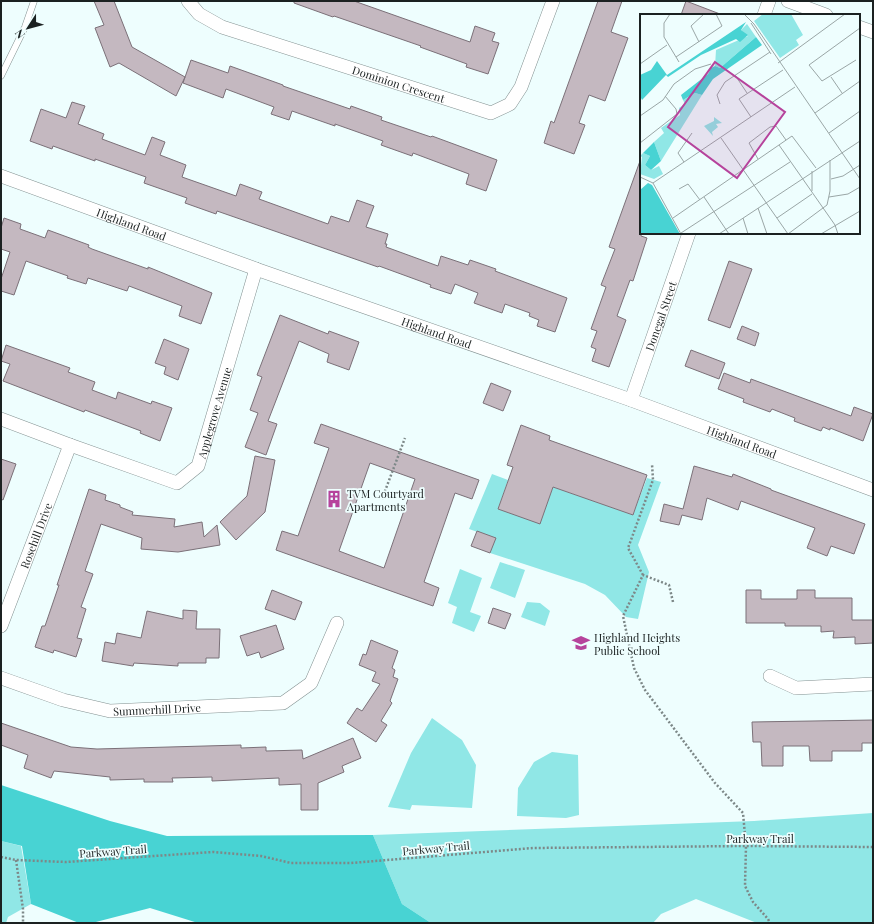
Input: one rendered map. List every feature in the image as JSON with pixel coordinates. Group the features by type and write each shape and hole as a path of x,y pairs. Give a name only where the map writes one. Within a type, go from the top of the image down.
{"street":[{"name":"Dominion Crescent","path":"188,1 199,14 222,27 491,113 510,104 521,87 554,1"},
{"path":"764,14 768,1"},
{"path":"788,1 823,14"},
{"path":"860,27 873,32"},
{"name":"Highland Road","path":"1,176 256,269 631,400 873,490"},
{"name":"Donegal Street","path":"631,400 689,234"},
{"name":"Applegrove Avenue","path":"1,419 70,446 177,483 198,466 256,269"},
{"name":"Rosehill Drive","path":"1,626 70,446"},
{"name":"Summerhill Drive","path":"1,678 63,700 110,710 283,703 311,682 337,623"},
{"path":"770,676 796,688 873,684"}],"lane":[{"path":"1,76 25,27 34,1"}],"path":[{"path":"382,499 405,438"},
{"path":"652,464 653,480 628,548 643,575 669,585 673,602"},
{"path":"643,575 623,616 634,668 645,690 715,783 743,813 746,846 745,886 753,902 770,923"},
{"name":"Parkway Trail","path":"1,858 66,862 213,852 261,856 291,863 351,863 533,848 746,846 873,847"},
{"path":"16,860 23,923"}],"shaded area":[{"path":"492,474 508,480 498,509 540,523 553,487 633,515 647,478 661,482 638,545 649,572 638,619 626,617 605,595 585,584 490,553 495,538 469,529"},
{"path":"500,562 525,570 515,598 490,588"},
{"path":"460,569 482,578 470,612 481,616 474,632 452,623 457,607 448,603"},
{"path":"527,602 540,603 550,611 545,626 521,617"},
{"path":"432,718 462,740 476,765 472,808 412,805 410,810 388,807 411,753"},
{"path":"552,752 578,755 579,815 566,818 517,816 518,788 534,762"},
{"path":"1,785 110,821 167,836 373,835 402,904 431,923 198,923 150,908 92,923 79,923 31,904 22,846 1,841"},
{"path":"873,813 873,923 757,923 696,899 661,914 653,923 431,923 402,904 373,835 754,821"},
{"path":"1,841 21,846 31,904 8,917 6,923 1,923"}],"building":[{"path":"94,1 114,1 132,47 185,77 176,96 119,63 110,67 95,28 104,25"},
{"path":"294,1 354,1 470,42 475,26 495,33 492,41 499,43 488,74 466,67 467,64 420,47 421,46 334,16 333,17 294,3"},
{"path":"598,1 622,1 611,32 628,38 605,101 589,95 579,123 585,125 574,154 544,143 551,121 554,123"},
{"path":"686,1 720,14 681,14"},
{"path":"191,60 228,73 230,66 350,109 351,106 382,117 381,120 431,137 432,136 497,160 486,191 466,184 469,174 413,153 412,156 381,145 383,141 292,111 289,120 271,114 274,107 226,89 223,98 183,83"},
{"path":"72,102 85,106 78,124 104,134 102,139 145,155 152,137 165,142 160,155 186,165 182,177 236,196 240,184 262,192 259,199 328,224 331,216 349,222 357,200 374,206 366,227 388,234 385,244 387,244 386,247 438,266 441,256 468,265 470,260 567,298 555,332 537,326 539,320 529,316 530,313 505,304 502,313 474,303 478,293 455,284 451,294 430,287 431,285 379,266 378,267 217,211 216,214 185,203 187,198 144,183 146,177 95,159 95,161 53,146 52,149 30,141 41,109 66,118"},
{"path":"640,161 640,234 641,236 647,238 633,281 630,280 617,316 626,320 609,367 592,361 596,349 591,347 597,331 591,329 606,287 601,285 615,249 609,247"},
{"path":"4,218 21,224 20,229 45,238 48,230 89,245 88,247 92,249 148,269 148,267 212,293 201,324 179,316 182,306 129,286 127,291 88,278 86,284 26,261 14,295 1,291 1,279 10,252 1,249 1,228"},
{"path":"729,261 752,269 730,328 708,320"},
{"path":"280,315 328,334 329,331 359,342 349,370 327,362 329,354 299,341 268,421 277,424 266,455 245,447 258,413 250,410 262,377 257,375"},
{"path":"742,326 759,333 755,346 737,339"},
{"path":"164,339 189,349 178,380 164,374 166,367 155,363"},
{"path":"6,345 70,368 68,372 95,382 92,390 116,399 118,392 151,404 152,401 172,408 160,441 140,433 141,431 85,410 84,412 3,381 10,364 1,361"},
{"path":"691,350 725,363 719,379 685,366"},
{"path":"724,373 750,383 751,379 851,416 854,407 873,414 863,441 830,428 830,430 823,427 821,431 794,421 795,418 772,409 770,412 743,402 744,399 718,389"},
{"path":"491,383 511,391 503,411 483,403"},
{"path":"321,424 479,480 472,499 455,493 424,582 439,588 433,606 276,550 282,531 298,536 329,448 314,443","holes":["370,463 415,479 384,568 339,551"]},
{"path":"521,425 550,436 549,440 647,475 633,515 553,487 540,524 498,509 513,467 507,465"},
{"path":"255,456 275,460 265,512 236,540 220,522 247,496"},
{"path":"1,459 16,464 3,500 1,499"},
{"path":"694,466 732,477 733,474 771,490 865,524 854,554 831,546 827,556 807,548 815,528 741,501 738,510 707,498 702,520 682,515 679,525 660,521 664,504 683,509"},
{"path":"89,489 106,495 105,500 120,505 120,507 133,512 132,515 175,519 174,527 202,522 204,537 217,525 220,545 178,552 141,549 142,538 101,524 85,571 93,574 81,607 86,609 77,638 82,639 76,657 54,650 53,653 35,647 42,626 45,626"},
{"path":"477,531 496,538 490,553 471,546"},
{"path":"272,590 302,602 295,620 265,609"},
{"path":"746,590 761,590 761,599 797,599 797,590 815,590 815,598 852,598 852,620 873,620 873,643 855,644 855,637 833,638 834,631 821,632 821,626 785,626 785,623 746,623"},
{"path":"493,608 511,614 505,629 488,623"},
{"path":"183,610 197,611 196,629 220,629 219,658 206,658 206,663 178,663 178,666 134,663 133,666 102,661 105,642 115,644 117,633 141,638 147,611 183,619"},
{"path":"276,625 284,649 261,658 259,652 247,656 240,636"},
{"path":"371,640 398,651 392,668 395,670 393,677 398,679 390,701 392,703 381,721 387,725 376,742 347,723 357,708 362,711 380,684 372,681 376,672 359,665 363,654 366,655"},
{"path":"873,720 873,743 862,743 862,751 832,751 832,761 810,761 809,746 783,746 783,766 762,766 761,742 753,742 752,722"},
{"path":"1,723 71,747 97,749 241,745 241,748 266,747 266,751 302,750 303,759 353,738 361,758 342,766 344,772 318,783 318,810 301,810 301,784 279,785 279,778 212,781 212,777 172,778 173,782 144,782 144,779 110,780 110,777 54,771 51,778 24,768 28,755 1,745"}],"place":[{"name":"TVM Courtyard Apartments","path":"334,499"},
{"name":"Highland Heights Public School","path":"581,643"}]}
